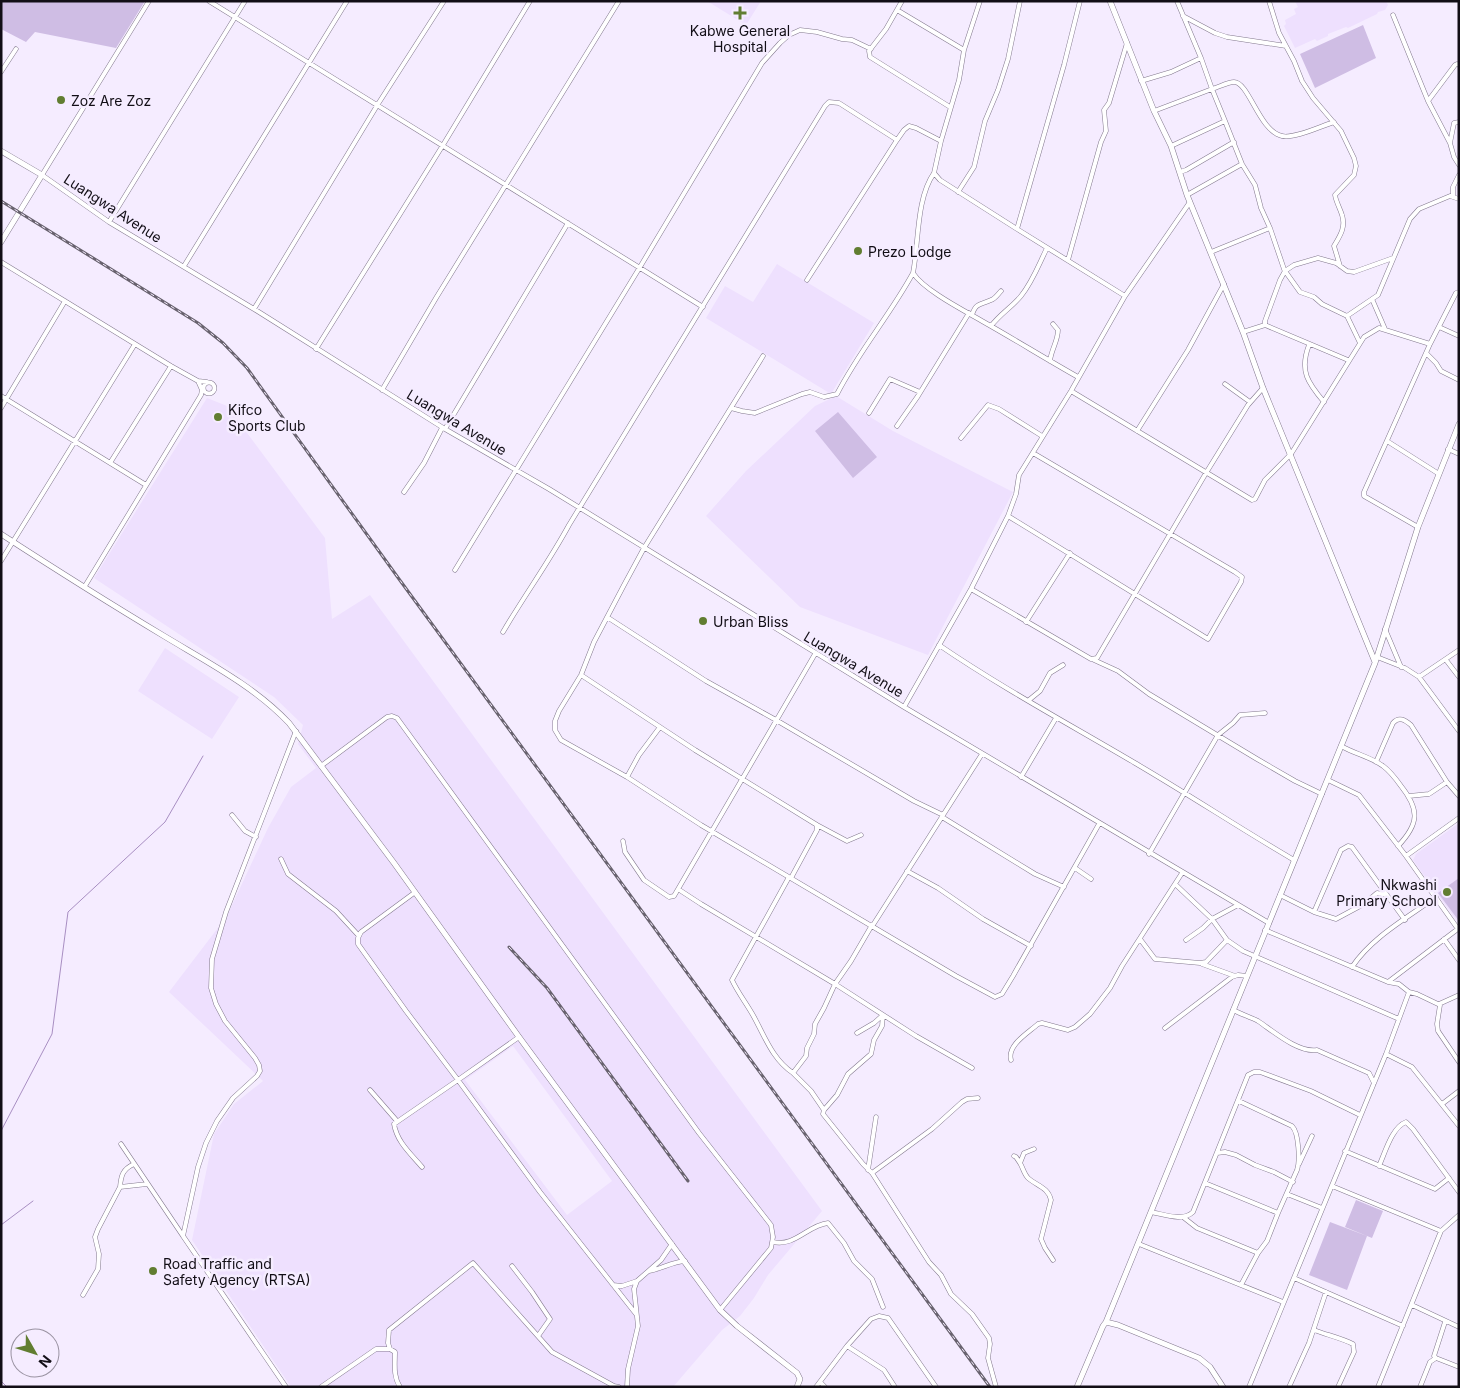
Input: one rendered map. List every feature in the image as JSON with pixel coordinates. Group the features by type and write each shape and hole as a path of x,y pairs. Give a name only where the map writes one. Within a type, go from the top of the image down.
{"street":[{"path":"1,242 149,1"},
{"path":"209,1 703,307"},
{"path":"109,222 245,1"},
{"path":"184,266 347,1"},
{"path":"254,309 378,104 444,1"},
{"path":"316,349 530,1"},
{"path":"382,390 436,298 507,186 619,1"},
{"path":"902,1 869,54 874,60 898,73 950,107"},
{"path":"731,408 755,413 810,392 824,396 837,394 849,370 899,297 913,273 921,208 927,184 934,173 950,107 959,80 964,50 980,1"},
{"path":"958,192 974,167 985,121 1008,59 1020,1"},
{"path":"1017,229 1064,65 1077,6 1080,1"},
{"path":"1110,1 1128,43 1141,81 1170,146 1187,195 1243,332 1263,388 1376,660"},
{"path":"1177,1 1242,164 1255,185 1261,208 1285,272 1300,292 1314,297 1322,304 1347,316 1360,343"},
{"path":"1269,1 1276,24 1302,81 1313,98 1334,122 1354,158 1356,166 1354,174 1335,195 1343,224 1341,235 1334,246 1340,266"},
{"path":"897,10 964,50"},
{"path":"1394,15 1428,101 1459,165"},
{"path":"1183,16 1215,33 1227,37 1286,46"},
{"path":"455,570 762,63 788,35 800,30 852,40 871,49"},
{"path":"1068,260 1106,131 1104,110 1109,103 1128,43"},
{"path":"1,72 16,49"},
{"path":"1141,81 1171,72 1201,58"},
{"path":"1428,101 1455,65 1459,65"},
{"path":"1154,111 1233,82 1239,83 1245,90 1267,126 1282,136 1294,136 1334,122"},
{"path":"503,632 825,106 830,102 839,103 897,140"},
{"path":"1170,146 1225,121"},
{"path":"1450,143 1454,123 1459,122"},
{"path":"807,280 904,130 909,126 916,128 941,141"},
{"path":"1180,172 1234,142"},
{"name":"Luangwa Avenue","path":"1,150 42,175 109,222 254,309 443,429 516,470 815,654 1149,854 1269,923"},
{"path":"1187,195 1242,164"},
{"path":"934,173 940,180 958,192 1125,296"},
{"path":"1453,196 1453,187 1459,175"},
{"path":"1347,316 1378,295 1414,213 1419,209 1453,196 1459,199"},
{"path":"904,707 971,589 1008,516 1016,494 1019,475 1125,296 1190,202"},
{"path":"404,492 424,463 568,223"},
{"path":"1211,252 1270,228"},
{"path":"991,326 1001,315 1009,310 1030,283 1047,248"},
{"path":"1265,326 1265,321 1280,280 1285,272 1300,262 1318,258 1326,259 1347,271 1360,271 1394,257"},
{"path":"1,262 199,383 204,393"},
{"path":"913,273 922,284 1078,377"},
{"path":"1137,430 1188,350 1224,284"},
{"path":"897,426 976,306 981,302 993,300 1001,291"},
{"path":"1418,527 1364,494 1430,344 1456,293 1459,292"},
{"path":"1372,299 1386,329"},
{"path":"1,408 65,301"},
{"path":"1050,362 1058,334 1058,330 1053,324"},
{"path":"1243,332 1265,326 1348,360"},
{"path":"1439,327 1459,336"},
{"path":"1070,391 1252,500 1255,499 1265,480 1291,454 1348,360 1360,343 1374,330 1379,328 1386,329 1430,344"},
{"path":"1,561 135,344"},
{"path":"1309,345 1304,358 1309,384 1324,402"},
{"path":"1426,353 1436,363 1440,371 1459,380"},
{"path":"763,356 644,548 594,642 581,675 559,711 555,721 557,735 575,749 627,777 712,832 956,976 995,996 1002,994 1099,824"},
{"path":"110,463 171,366"},
{"path":"869,413 890,379 920,392"},
{"path":"85,586 204,393 204,386 207,382"},
{"path":"199,383 212,383 215,387 213,392 204,393"},
{"path":"1225,384 1232,391 1250,402"},
{"path":"1094,660 1097,658 1170,532 1250,402 1263,388"},
{"path":"1,396 146,485"},
{"path":"961,438 988,405 999,409 1042,436"},
{"path":"1077,1387 1106,1322 1376,660 1418,527 1459,424"},
{"path":"1387,441 1439,474"},
{"path":"1448,449 1459,454"},
{"path":"1008,516 1208,639 1242,577 1170,532 1153,524 1033,453"},
{"path":"1,534 260,697 274,708 296,731 720,1310 737,1326 797,1373 800,1379 797,1387"},
{"path":"1026,622 1070,553"},
{"path":"971,589 1094,660 1118,671 1149,694 1295,781 1322,794"},
{"path":"607,617 706,681 943,816 1035,874 1064,887"},
{"path":"1385,629 1401,666"},
{"path":"939,645 1056,718 1135,763 1294,860"},
{"path":"1419,677 1459,650"},
{"path":"623,841 625,852 644,880 670,898 678,889 743,780 815,654"},
{"path":"1376,660 1401,666 1419,677 1459,731"},
{"path":"1446,660 1459,677"},
{"path":"1028,700 1040,691 1050,672 1063,665"},
{"path":"581,675 743,780 817,825 848,841 861,835"},
{"path":"1149,854 1218,735 1240,715 1265,713"},
{"path":"321,766 387,717 397,718 684,1112 771,1225 773,1242 765,1255 720,1310"},
{"path":"1021,777 1056,718"},
{"path":"1376,762 1393,723 1398,719 1404,719 1411,725 1459,796"},
{"path":"627,777 639,755 660,727"},
{"path":"183,1236 198,1167 206,1144 217,1121 233,1098 260,1071 255,1058 225,1020 216,1004 211,988 210,974 212,959 226,912 296,731"},
{"path":"1341,746 1376,762 1389,771 1409,796 1415,810 1415,821 1406,838 1398,846"},
{"path":"793,1073 806,1056 807,1048 814,1034 815,1024 835,984 851,962 872,925 982,754"},
{"path":"1328,780 1359,795 1458,928 1388,982"},
{"path":"1409,796 1429,794 1448,782"},
{"path":"232,815 245,832 256,837"},
{"path":"1406,856 1459,818"},
{"path":"817,825 817,830 732,980 773,1053 784,1067 811,1091 824,1110 825,1118 872,1173 929,1262 941,1275 951,1294 972,1314 989,1338 988,1358 996,1387"},
{"path":"1314,912 1341,850 1348,846 1352,847 1405,920"},
{"path":"281,859 288,874 336,910 359,936"},
{"path":"1074,868 1091,879"},
{"path":"907,871 938,888 983,919 1031,946"},
{"path":"1011,1060 1010,1054 1014,1046 1038,1024 1042,1023 1068,1030 1076,1027 1090,1014 1110,988 1122,966 1182,873"},
{"path":"1175,884 1212,919 1227,940 1243,951 1399,1019"},
{"path":"678,889 972,1068"},
{"path":"414,893 361,932 358,944 540,1192 636,1314"},
{"path":"1280,895 1314,912 1336,920 1364,904 1376,893 1388,896"},
{"path":"1352,968 1360,954 1371,944 1436,897"},
{"path":"1186,940 1212,919 1238,905"},
{"path":"1265,930 1352,968 1388,982 1399,984 1409,992 1439,1004 1441,1008 1438,1031 1459,1062"},
{"path":"1140,940 1155,959 1201,963 1235,976 1247,976"},
{"path":"1201,963 1210,959 1227,940"},
{"path":"1444,940 1459,960"},
{"path":"1165,1028 1235,976"},
{"path":"1249,1387 1386,1054 1409,992"},
{"path":"1439,1004 1459,995"},
{"path":"1233,1010 1257,1021 1277,1035 1310,1051 1316,1050 1369,1073 1374,1083"},
{"path":"857,1033 883,1015"},
{"path":"824,1110 837,1095 848,1074 871,1054 874,1040 882,1026 883,1015"},
{"path":"422,1167 401,1144 395,1132 394,1124 519,1037"},
{"path":"1386,1054 1412,1067 1459,1126"},
{"path":"1151,1212 1183,1217 1189,1216 1193,1212 1248,1075 1254,1072 1260,1072 1311,1091 1360,1115"},
{"path":"370,1090 397,1121"},
{"path":"1442,1104 1459,1091"},
{"path":"872,1173 932,1129 962,1102 967,1099 978,1098"},
{"path":"1239,1101 1287,1122 1296,1130 1298,1166"},
{"path":"868,1170 876,1117"},
{"path":"1379,1166 1394,1133 1400,1125 1406,1122 1459,1192"},
{"path":"1241,1286 1258,1254 1268,1241 1278,1213 1312,1136"},
{"path":"121,1144 286,1387"},
{"path":"1020,1163 1024,1153 1034,1149"},
{"path":"1345,1151 1435,1189 1449,1178"},
{"path":"1217,1153 1225,1152 1236,1155 1292,1182"},
{"path":"1014,1156 1029,1178 1042,1186 1050,1195 1051,1200 1041,1238 1044,1248 1053,1260"},
{"path":"83,1295 98,1269 95,1237 98,1229 120,1187 121,1175 128,1167 134,1164"},
{"path":"120,1187 147,1184"},
{"path":"1205,1184 1278,1213"},
{"path":"1332,1186 1441,1231"},
{"path":"1288,1194 1322,1208"},
{"path":"1378,1387 1441,1231 1459,1216"},
{"path":"1183,1217 1198,1228 1258,1254"},
{"path":"773,1242 782,1244 806,1234 811,1229 822,1224 828,1224 838,1235 854,1261 872,1279 883,1307"},
{"path":"612,1285 618,1287 637,1281 661,1260 672,1244"},
{"path":"1138,1244 1283,1302"},
{"path":"648,1271 685,1261"},
{"path":"390,1349 388,1343 389,1330 473,1263 552,1352 614,1387 619,1387"},
{"path":"512,1266 550,1319 538,1336"},
{"path":"1294,1278 1403,1326"},
{"path":"627,1387 628,1369 638,1326 634,1289 637,1281"},
{"path":"1289,1387 1314,1330 1326,1292"},
{"path":"1412,1305 1459,1327"},
{"path":"816,1387 847,1346 871,1319 884,1316 888,1318 936,1387"},
{"path":"1106,1322 1118,1325 1199,1358 1210,1367 1223,1387"},
{"path":"1436,1358 1434,1352 1445,1322"},
{"path":"1314,1330 1353,1344 1354,1352 1338,1387"},
{"path":"847,1346 884,1370 895,1387"},
{"path":"321,1387 376,1349 390,1349 395,1352 394,1372 400,1387"},
{"path":"1436,1358 1459,1367"},
{"path":"1420,1387 1430,1362 1436,1358"},
{"path":"820,1382 825,1387"}],"shaded area":[{"path":"1,1 145,1 116,48 35,32 26,42 1,29"},
{"name":"Kabwe General Hospital","path":"707,1 761,1 746,25"},
{"path":"1295,1 1386,1 1388,5 1385,10 1348,28 1346,27 1328,34 1328,36 1317,41 1315,39 1295,48 1284,26 1286,24 1285,20 1296,14 1294,9 1298,7"},
{"path":"1363,25 1376,58 1315,88 1300,54"},
{"path":"777,264 874,323 831,394 706,318 725,286 753,302"},
{"path":"836,396 893,431 1013,492 928,655 800,607 706,516 746,471 815,406"},
{"path":"207,398 227,406 325,538 332,619 370,595 822,1211 768,1275 740,1316 722,1330 673,1387 291,1387 192,1240 214,1134 234,1104 263,1081 169,992 227,916 268,828 291,787 316,768 298,744 303,725 274,697 94,578","holes":["513,1046 612,1181 567,1215 465,1080"]},
{"path":"838,412 877,457 853,478 815,431"},
{"path":"165,648 239,697 212,739 138,691"},
{"name":"Nkwashi Primary School","path":"1459,823 1459,924 1413,860 1416,854"},
{"path":"1459,878 1459,921 1438,893"},
{"path":"1356,1200 1383,1211 1372,1238 1345,1227"},
{"path":"1330,1222 1367,1236 1347,1290 1309,1275"}],"waterway":[{"path":"1,1131 52,1034 68,912 165,822 203,756"},
{"path":"1,1225 33,1201"},
{"path":"1,1381 7,1387"}],"railway":[{"path":"1,201 198,323 223,343 247,368 990,1387"},
{"path":"509,947 547,988 688,1181"}],"place":[{"name":"Kabwe General Hospital","path":"740,13"},
{"name":"Zoz Are Zoz","path":"61,100"},
{"name":"Prezo Lodge","path":"858,251"},
{"name":"Kifco Sports Club","path":"218,417"},
{"name":"Urban Bliss","path":"703,621"},
{"name":"Nkwashi Primary School","path":"1447,892"},
{"name":"Road Traffic and Safety Agency (RTSA)","path":"153,1271"}]}
